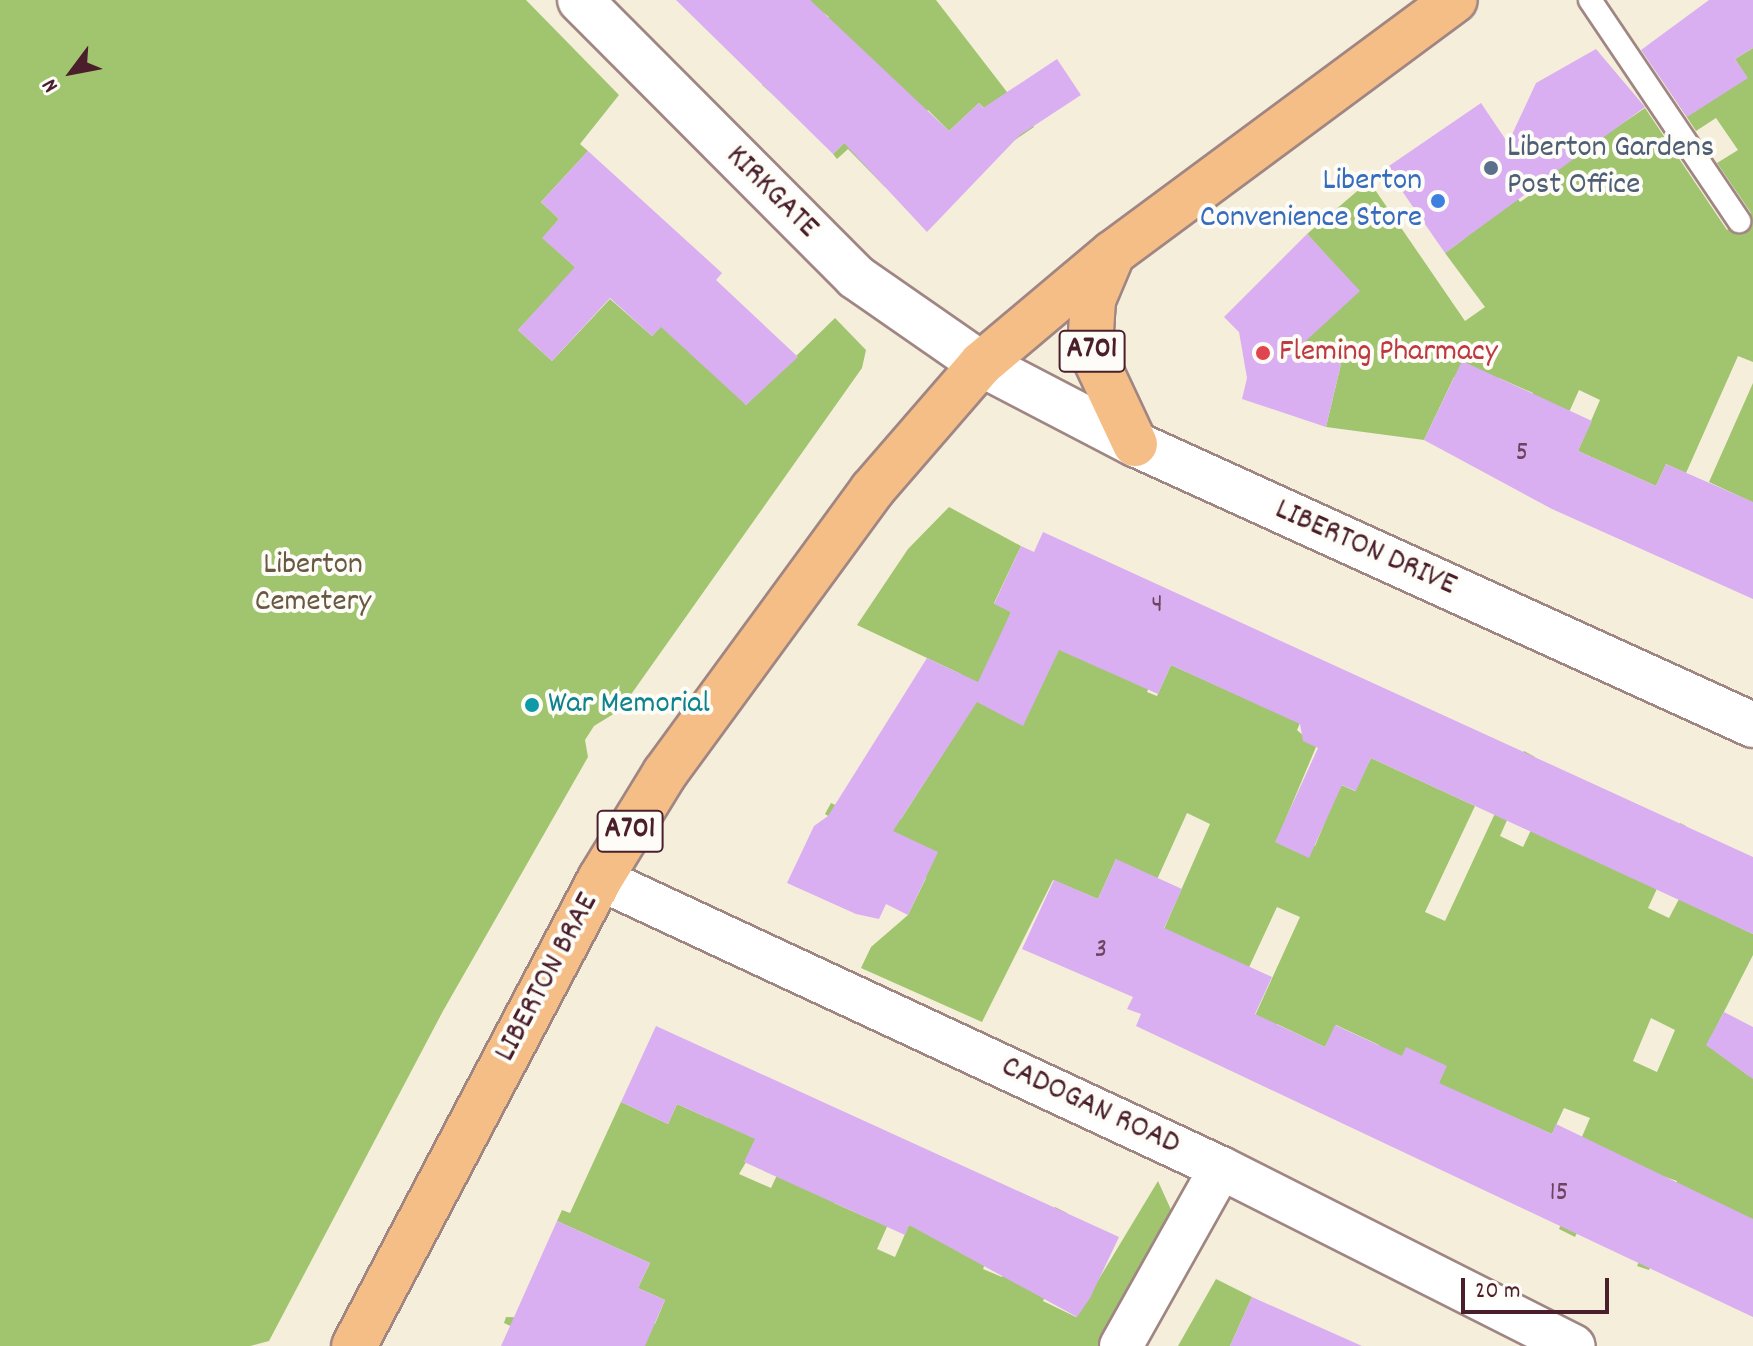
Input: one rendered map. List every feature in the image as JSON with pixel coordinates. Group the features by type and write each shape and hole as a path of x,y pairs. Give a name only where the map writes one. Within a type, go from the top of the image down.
{"main road":[{"name":"A701","path":"981,364 1113,253 1441,4"},
{"name":"A701","path":"1113,253 1093,300 1090,348 1135,444"},
{"name":"LIBERTON BRAE","path":"354,1346 600,879 665,773 872,490 981,364"}],"street":[{"name":"KIRKGATE","path":"580,0 856,277 981,364"},
{"name":"LIBERTON DRIVE","path":"981,364 1135,444 1753,725"},
{"name":"CADOGAN ROAD","path":"600,879 1221,1168 1574,1346"},
{"path":"1121,1346 1221,1168"}],"lane":[{"path":"1590,0 1739,221"}],"green space":[{"name":"Liberton Cemetery","path":"0,0 526,0 619,95 580,144 588,151 541,202 559,219 543,238 576,268 518,330 552,361 610,299 652,336 668,319 746,405 835,318 866,350 862,368 620,710 594,726 585,740 588,757 443,1011 269,1341 250,1346 0,1346"},
{"path":"806,0 936,0 1034,127 1015,140 979,103 949,131 928,110 902,135 885,187 848,149 837,159 833,154 880,107 776,97 762,85 829,17"},
{"path":"1753,48 1753,362 1738,356 1686,473 1666,464 1656,486 1578,451 1600,400 1579,390 1532,495 1533,393 1499,378 1479,389 1454,377 1424,440 1326,427 1341,364 1324,358 1320,371 1299,364 1297,348 1359,291 1307,234 1369,181 1465,321 1485,307 1445,253 1464,239 1453,223 1508,185 1520,202 1539,189 1535,183 1645,108 1727,230 1751,213 1717,163 1738,150 1716,118 1696,131 1665,84 1747,78 1735,59"},
{"path":"1753,383 1753,526 1752,502 1709,482"},
{"path":"949,507 1021,546 994,603 1011,612 1006,624 1153,678 1147,692 1157,696 1171,665 1300,723 1297,730 1316,747 1276,842 1297,852 1303,841 1315,846 1325,822 1314,817 1330,780 1355,791 1371,758 1475,806 1425,912 1445,921 1524,751 1535,757 1500,836 1523,847 1531,830 1662,861 1680,823 1686,826 1648,908 1669,918 1679,899 1753,934 1753,955 1707,1045 1749,1076 1753,1069 1753,1219 1676,1211 1649,1270 1637,1266 1677,1181 1612,1159 1575,1237 1559,1229 1592,1152 1578,1146 1590,1118 1564,1108 1552,1134 1489,1106 1432,1099 1446,1066 1406,1048 1391,1081 1379,1045 1336,1025 1325,1047 1277,1024 1259,1063 1238,1053 1300,917 1277,907 1238,991 1164,929 1210,824 1187,813 1136,926 1116,859 1098,899 1053,880 982,1022 861,968 871,947 908,915 926,878 825,814 831,803 855,814 867,797 901,819 966,718 961,674 857,625 908,549","holes":["1651,1018 1675,1030 1657,1072 1633,1061"]},
{"path":"621,1102 668,1124 677,1104 708,1118 770,1122 739,1174 771,1188 783,1162 840,1188 834,1203 870,1219 890,1176 922,1149 877,1249 895,1257 909,1225 989,1255 983,1269 1002,1277 1023,1231 1041,1239 1055,1207 1067,1213 1039,1273 1053,1280 1043,1301 1076,1317 1158,1181 1172,1212 1098,1346 555,1346 504,1323 506,1317 655,1324 665,1300 638,1288 650,1263 557,1221 562,1210 570,1213"},
{"path":"1216,1279 1252,1297 1230,1346 1178,1346"}],"building":[{"path":"676,0 810,0 949,131 979,103 983,108 1057,59 1081,95 1020,135 927,232 844,143 833,154"},
{"path":"1709,0 1753,0 1753,48 1735,59 1748,78 1687,117 1641,50"},
{"path":"1596,49 1645,107 1445,253 1386,168 1481,103 1508,143 1536,83"},
{"path":"588,151 722,273 716,280 798,357 746,405 661,327 652,336 610,298 552,361 518,330 575,267 542,238 559,219 541,202"},
{"path":"1307,234 1360,291 1297,349 1341,364 1326,427 1242,399 1247,378 1239,332 1224,317"},
{"path":"1462,361 1592,421 1578,451 1656,486 1666,464 1753,502 1753,599 1552,509 1424,440"},
{"path":"1043,532 1753,857 1753,934 1371,758 1356,791 1342,785 1309,858 1275,842 1318,748 1303,741 1300,724 1171,665 1158,694 1059,650 1023,726 977,702 893,831 938,852 908,915 886,904 879,919 856,914 787,883 814,826 828,816 927,658 978,682 1011,612 994,604 1021,546 1034,552"},
{"path":"1116,859 1182,889 1164,928 1272,977 1255,1014 1325,1047 1335,1025 1402,1056 1406,1047 1447,1066 1439,1083 1552,1134 1556,1124 1753,1219 1753,1317 1136,1026 1141,1014 1127,1009 1133,997 1022,949 1054,880 1098,899"},
{"path":"1724,1012 1753,1027 1753,1079 1706,1045"},
{"path":"656,1026 1119,1237 1090,1298 1077,1317 909,1225 905,1235 744,1162 755,1139 677,1104 668,1124 621,1102"},
{"path":"557,1221 650,1263 638,1288 665,1300 645,1346 501,1346"},
{"path":"1252,1297 1362,1346 1230,1346"}],"place":[{"name":"Liberton Gardens Post Office","path":"1491,168"},
{"name":"Liberton Convenience Store","path":"1438,201"},
{"name":"Fleming Pharmacy","path":"1263,353"},
{"name":"War Memorial","path":"532,705"}]}
